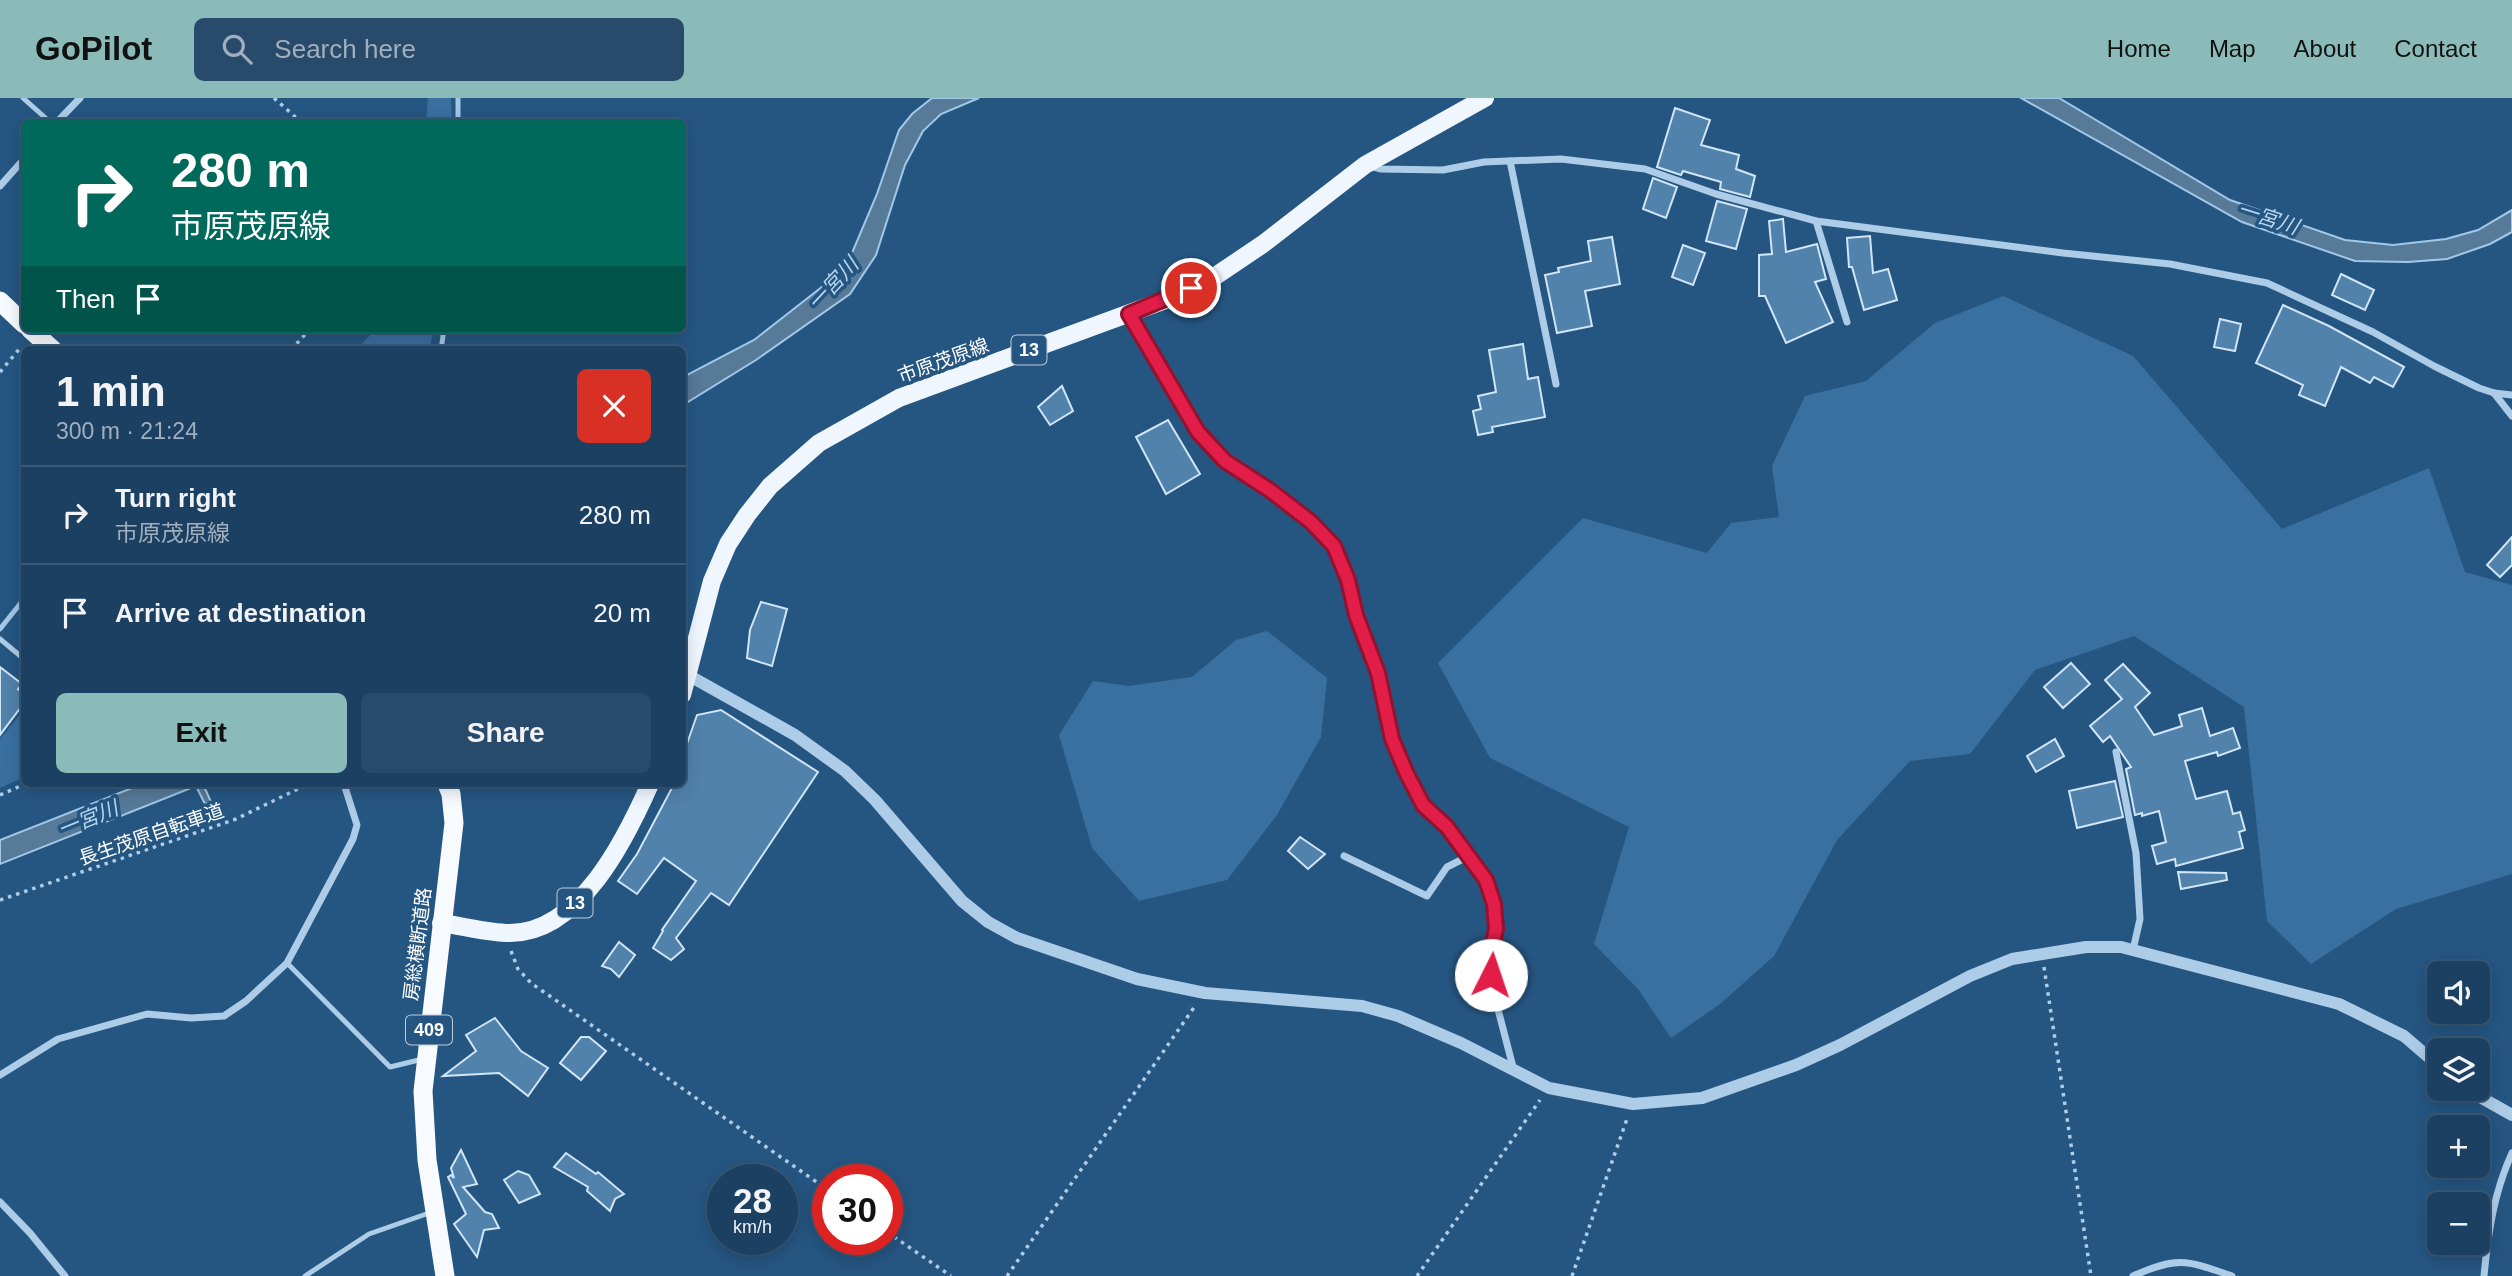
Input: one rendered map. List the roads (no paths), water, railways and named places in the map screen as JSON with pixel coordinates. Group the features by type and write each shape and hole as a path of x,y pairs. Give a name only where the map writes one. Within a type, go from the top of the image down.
{"highway":[{"path":"0,301 21,321"},
{"path":"34,333 49,346"},
{"name":"房総横断道路","path":"445,1276 424,1131 423,1091 454,823 448,787"}],"main road":[{"name":"市原茂原線","path":"686,682 712,581 728,544 770,486 819,443 899,398 1129,314 1214,277 1263,244 1365,165 1485,98"},
{"name":"13","path":"441,923 512,933 540,926 565,912 586,893 610,860 648,787"}],"street":[{"path":"60,119 80,98"},
{"path":"1365,165 1381,169 1443,170 1484,162 1561,159 1645,169 1716,194 1816,221 2170,264 2267,283 2373,332 2434,366 2494,393 2512,395"},
{"path":"1510,161 1556,384"},
{"path":"0,186 21,162"},
{"path":"1816,221 1847,322"},
{"path":"1129,314 1198,432 1225,461 1271,491 1311,522 1334,546 1378,673 1392,739 1406,772 1423,805 1447,827 1486,880 1494,904 1496,929 1489,960 1495,1001 1514,1072"},
{"path":"2494,393 2512,415"},
{"path":"688,675 795,735 845,771 875,800 962,901 988,922 1017,938 1137,979 1205,993 1362,1006 1398,1016 1461,1043 1549,1088 1633,1104 1702,1098 1796,1065 1840,1045 1970,976 2012,959 2087,947 2121,947 2339,1004 2404,1036 2427,1056"},
{"path":"2116,751 2136,853 2140,919 2133,950"},
{"path":"0,1074 58,1039 147,1014 191,1018 224,1016 246,1001 287,963 353,839 357,824 345,787"},
{"path":"1344,856 1427,896 1447,867 1469,856"},
{"path":"2488,1101 2512,1115"},
{"path":"2484,1276 2488,1235 2499,1181 2512,1153"},
{"path":"0,1202 65,1276"},
{"path":"2133,1276 2163,1263 2193,1262 2232,1276"}],"lane":[{"path":"23,98 47,119"},
{"path":"0,639 21,656"},
{"path":"287,963 390,1067 426,1058"},
{"path":"305,1276 369,1234 435,1211"}],"water":[{"name":"一宮川","path":"932,98 979,98 941,114 923,131 905,165 876,255 850,294 756,360 686,403 686,375 754,340 832,279 852,253 877,194 899,130 912,114"},
{"name":"一宮川","path":"2021,98 2059,98 2230,200 2345,240 2393,245 2446,239 2478,230 2512,210 2512,232 2490,244 2447,259 2408,262 2355,261 2242,222"},
{"name":"一宮川","path":"134,787 193,787 0,864 0,840"},
{"name":"一宮川","path":"196,787 204,787 211,802 205,804"}],"waterway":[{"path":"458,98 458,119"},
{"path":"442,346 443,333"},
{"path":"0,629 21,603"}]}
